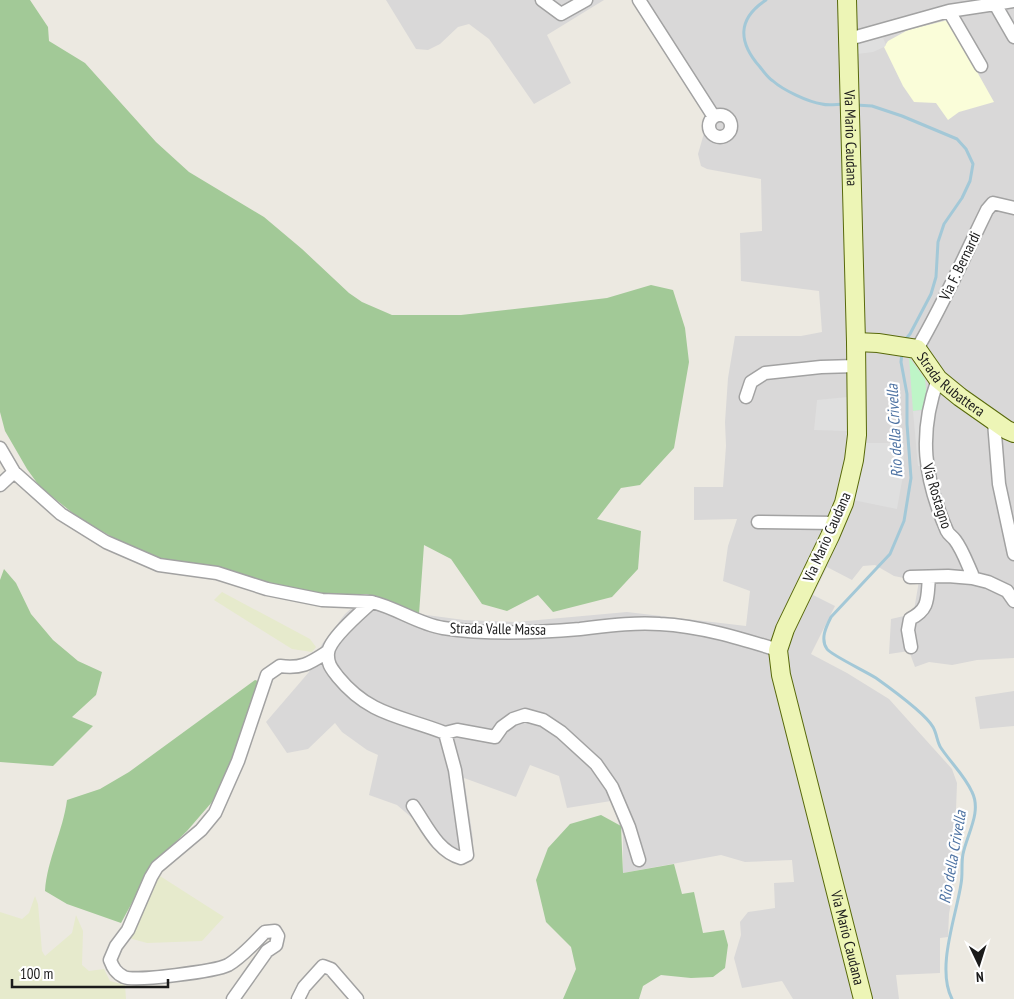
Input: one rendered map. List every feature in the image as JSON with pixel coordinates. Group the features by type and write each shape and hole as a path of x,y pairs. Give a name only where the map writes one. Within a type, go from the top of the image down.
{"main road":[{"name":"Via Mario Caudana","path":"847,0 857,435 850,484 836,524 785,628 778,650 781,675 863,999"},
{"path":"856,342 907,348"},
{"name":"Strada Rubattera","path":"907,348 960,398 994,422 1014,433"}],"street":[{"path":"542,0 561,14 586,0"},
{"path":"639,0 714,117"},
{"path":"848,38 950,11 1014,1"},
{"path":"995,4 1014,37"},
{"path":"950,11 980,66"},
{"name":"Via F. Bernardi","path":"907,348 934,320 954,276 992,203 1014,208"},
{"path":"746,397 751,382 765,373 821,366 856,366"},
{"name":"Via Rostagno","path":"938,379 931,399 926,435 926,468 948,534 955,540 972,574 972,578"},
{"path":"994,422 999,484 1014,554"},
{"name":"Strada Valle Massa","path":"0,448 14,472 61,514 106,542 159,565 217,573 267,589 322,600 372,602 389,606 412,618 442,628 481,632 523,633 617,624 660,624 716,632 778,650"},
{"path":"0,485 14,472"},
{"path":"758,522 836,524"},
{"path":"910,577 948,576 972,578 988,582 1007,591 1014,601"},
{"path":"911,647 908,630 910,619 924,608 929,577"},
{"path":"233,999 267,951 276,945 278,936 275,931 265,932 240,956 226,966 210,971 126,978 114,969 110,960 116,946 128,930 157,867 201,830 215,813 241,753 267,675 280,666 295,668 311,662 327,652 341,631 372,602"},
{"path":"327,652 328,664 361,700 377,710 445,733 457,730 495,737 502,727 519,717 526,715 543,720 561,732 596,764 612,787 629,827 639,860"},
{"path":"413,806 439,846 452,855 461,858 467,855 455,770 445,733"},
{"path":"298,999 304,987 323,966 331,969 358,999"}],"shaded area":[{"path":"386,0 604,0 547,35 571,83 534,104 489,39 469,24 458,27 440,44 428,50 416,49"},
{"path":"633,0 1014,0 1014,658 977,660 952,665 929,662 915,667 909,651 889,654 891,619 904,616 914,610 919,581 894,576 875,565 863,566 852,580 827,567 813,595 835,606 811,654 847,673 889,699 952,769 957,783 953,892 949,914 948,937 940,938 940,973 896,975 899,999 793,999 782,981 742,988 734,958 741,935 740,922 748,912 775,908 774,883 794,882 792,860 745,862 721,855 623,873 623,835 611,801 567,808 559,776 530,765 516,797 464,778 473,839 471,860 461,865 441,854 418,823 397,805 369,795 378,755 367,750 342,732 335,723 308,749 287,753 266,722 309,672 322,644 345,614 367,594 385,599 419,614 464,620 516,622 627,612 746,626 750,591 723,581 728,546 737,519 694,520 694,487 723,487 728,378 735,336 801,336 822,332 819,291 741,281 740,233 762,231 761,179 707,169 701,166 698,154 709,116"},
{"path":"948,20 994,102 959,112 948,120 936,103 914,102 903,86 884,47 888,41 908,30"},
{"path":"882,35 886,45 884,47 873,52 857,54 857,42"},
{"path":"848,397 848,431 814,430 817,400"},
{"path":"926,410 923,466 918,466 913,411"},
{"path":"864,443 904,443 903,476 897,509 853,500 860,474"},
{"path":"222,592 310,639 316,647 312,652 292,649 214,600"},
{"path":"1014,691 1014,726 980,729 975,697"},
{"path":"160,876 224,917 202,941 147,943 129,938 154,884"},
{"path":"35,896 38,904 42,951 45,956 72,933 76,915 83,931 82,965 89,971 104,969 110,981 125,985 126,999 0,999 0,912 22,919 29,913"}],"green space":[{"path":"0,0 30,0 48,27 49,41 85,63 156,142 189,172 264,217 349,293 362,302 392,315 461,315 541,306 607,298 651,285 673,290 685,328 689,362 674,448 640,485 621,488 597,519 641,531 638,569 612,597 553,612 538,595 507,611 482,604 451,559 424,545 419,614 367,594 315,595 273,587 237,572 164,560 126,545 79,518 40,487 5,431 0,412"},
{"path":"909,357 925,379 928,409 913,411"},
{"path":"4,569 16,583 31,614 53,640 78,661 102,672 96,695 72,717 93,726 53,766 0,762 0,580"},
{"path":"255,680 258,681 250,728 212,802 187,831 153,864 121,923 67,904 45,891 46,879 67,800 100,789 129,772"},
{"path":"601,815 621,826 623,873 674,864 682,894 694,892 703,933 724,930 728,945 725,968 713,977 691,978 661,975 643,986 639,999 563,999 576,969 571,947 546,922 536,880 548,848 570,824"}],"waterway":[{"name":"Rio della Crivella","path":"766,0 750,15 744,31 745,40 753,58 769,78 796,95 825,105 845,104"},
{"name":"Rio della Crivella","path":"856,105 872,106 902,116 957,139 966,149 973,164 970,181 962,198 944,224 938,242 936,277 931,294 910,334 904,341"},
{"name":"Rio della Crivella","path":"902,352 901,362 907,394 911,478 904,521 890,554 831,617 824,641 830,652 876,678 907,701 929,721 941,748 962,775 975,800 975,815 963,854 961,884 946,958 948,987 952,999"}]}
